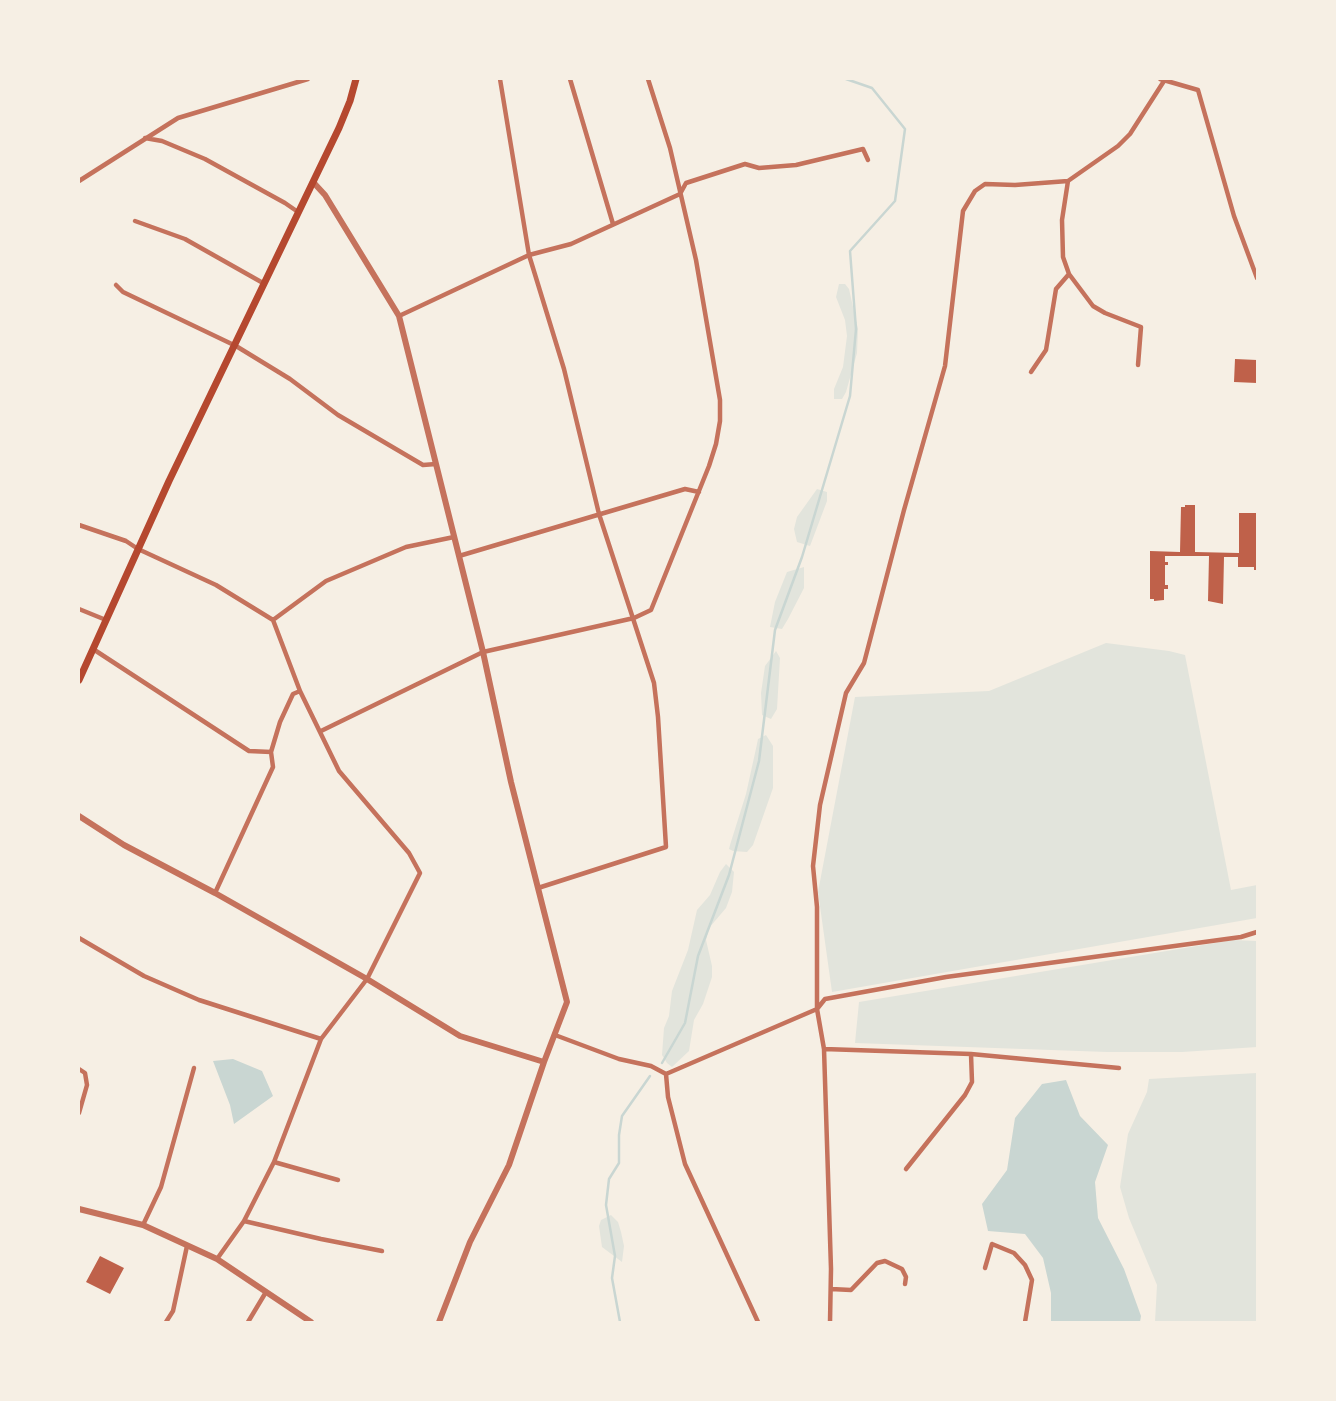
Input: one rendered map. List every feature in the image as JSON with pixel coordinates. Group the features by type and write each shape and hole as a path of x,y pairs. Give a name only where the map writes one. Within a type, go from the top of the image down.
{"main road":[{"path":"79,680 201,414 236,346 347,110 356,79"}],"street":[{"path":"79,181 178,118 308,79"},
{"path":"500,79 529,255 564,369 599,514 635,618 655,694 666,847 538,888"},
{"path":"570,79 613,224"},
{"path":"321,731 483,652 635,618 651,610 716,444 720,400 696,260 670,149 648,79"},
{"path":"830,1322 824,1049 817,1009 817,907 813,866 820,804 846,693 864,663 945,366 963,211 975,191 985,184 1069,181 1118,146 1129,134 1162,80 1198,90 1234,216 1257,278"},
{"path":"145,138 162,141 205,159 298,212"},
{"path":"398,316 529,255 571,244 680,194 686,183 744,164 759,168 796,165 863,149 868,160"},
{"path":"1069,181 1062,220 1063,257 1069,274 1093,306 1141,327 1138,365"},
{"path":"313,182 325,195 398,316 483,652 504,752 567,1002 509,1165 472,1238 439,1322"},
{"path":"135,221 185,239 263,284"},
{"path":"1031,372 1046,350 1056,289 1069,274"},
{"path":"116,285 123,292 236,346 338,415 423,465 436,464"},
{"path":"459,556 685,489 699,492"},
{"path":"79,525 126,541 216,585 273,620 300,691 340,771 409,853 420,873 367,979 321,1039 274,1162 244,1221 217,1259"},
{"path":"273,620 326,580 406,547 454,537"},
{"path":"79,609 107,621"},
{"path":"93,649 249,751 271,752"},
{"path":"215,893 272,767 271,752 284,713 293,694 300,691"},
{"path":"79,816 124,845 367,979 460,1036 544,1062"},
{"path":"666,1074 817,1009 825,999 946,977 1241,937 1257,932"},
{"path":"79,938 144,976 177,990 321,1039"},
{"path":"555,1035 619,1059 651,1066 666,1074"},
{"path":"824,1049 971,1054 1119,1068"},
{"path":"906,1168 965,1095 972,1082 971,1054"},
{"path":"143,1225 161,1187 194,1068"},
{"path":"79,1069 85,1073 87,1086 79,1113"},
{"path":"666,1074 668,1097 685,1164 758,1322"},
{"path":"274,1162 338,1180"},
{"path":"79,1209 143,1225 217,1259 310,1322"},
{"path":"244,1221 382,1251"},
{"path":"985,1268 992,1244 1014,1253 1025,1265 1032,1280 1025,1322"},
{"path":"166,1322 173,1311 179,1290 188,1245"},
{"path":"831,1289 851,1290 877,1263 885,1261 902,1269 906,1277 905,1284"},
{"path":"247,1322 266,1292"}],"shaded area":[{"path":"839,284 845,284 849,289 858,329 857,353 846,392 842,399 834,399 834,389 843,367 847,336 845,320 836,297"},
{"path":"817,489 827,492 827,501 810,546 797,542 794,529 797,517"},
{"path":"804,567 804,588 788,619 782,629 770,627 775,602 787,572"},
{"path":"1106,643 1185,655 1231,890 1257,885 1257,918 832,992 818,892 855,697 989,691"},
{"path":"776,651 780,658 777,709 771,719 762,715 761,693 765,666"},
{"path":"766,735 773,746 773,788 753,845 747,852 733,851 729,849 746,794 758,739"},
{"path":"726,864 734,872 732,892 726,908 709,928 706,940 712,977 703,1004 694,1020 689,1051 672,1067 662,1055 664,1028 669,1016 672,991 688,950 697,910 710,895"},
{"path":"1233,940 1257,941 1257,1047 1182,1052 1107,1052 855,1043 859,1002"},
{"path":"233,1059 262,1071 273,1096 234,1124 230,1105 213,1061"},
{"path":"1257,1073 1257,1322 1155,1322 1157,1285 1129,1218 1120,1187 1128,1134 1147,1092 1149,1079"},
{"path":"1066,1080 1080,1116 1108,1145 1095,1182 1098,1218 1124,1269 1141,1316 1140,1322 1051,1322 1051,1293 1043,1258 1025,1234 988,1231 982,1204 1007,1170 1015,1118 1042,1084"},
{"path":"611,1215 618,1222 621,1232 624,1246 622,1262 602,1247 599,1226 601,1220"}],"building":[{"path":"1235,359 1257,360 1257,383 1234,382"},
{"path":"1195,505 1195,552 1239,553 1239,513 1256,513 1257,570 1254,570 1254,567 1238,567 1238,557 1224,557 1223,604 1208,601 1209,556 1165,556 1168,565 1165,565 1165,585 1168,585 1168,589 1164,589 1164,600 1150,599 1150,551 1180,552 1181,507"},
{"path":"100,1256 124,1268 110,1294 86,1282"}],"waterway":[{"path":"662,1063 685,1023 698,956 729,875 759,761 775,630 802,557 850,396 856,329 850,251 895,201 905,129 872,88 846,79"},
{"path":"620,1322 612,1278 615,1256 606,1205 609,1179 619,1163 622,1116 650,1076"}]}
